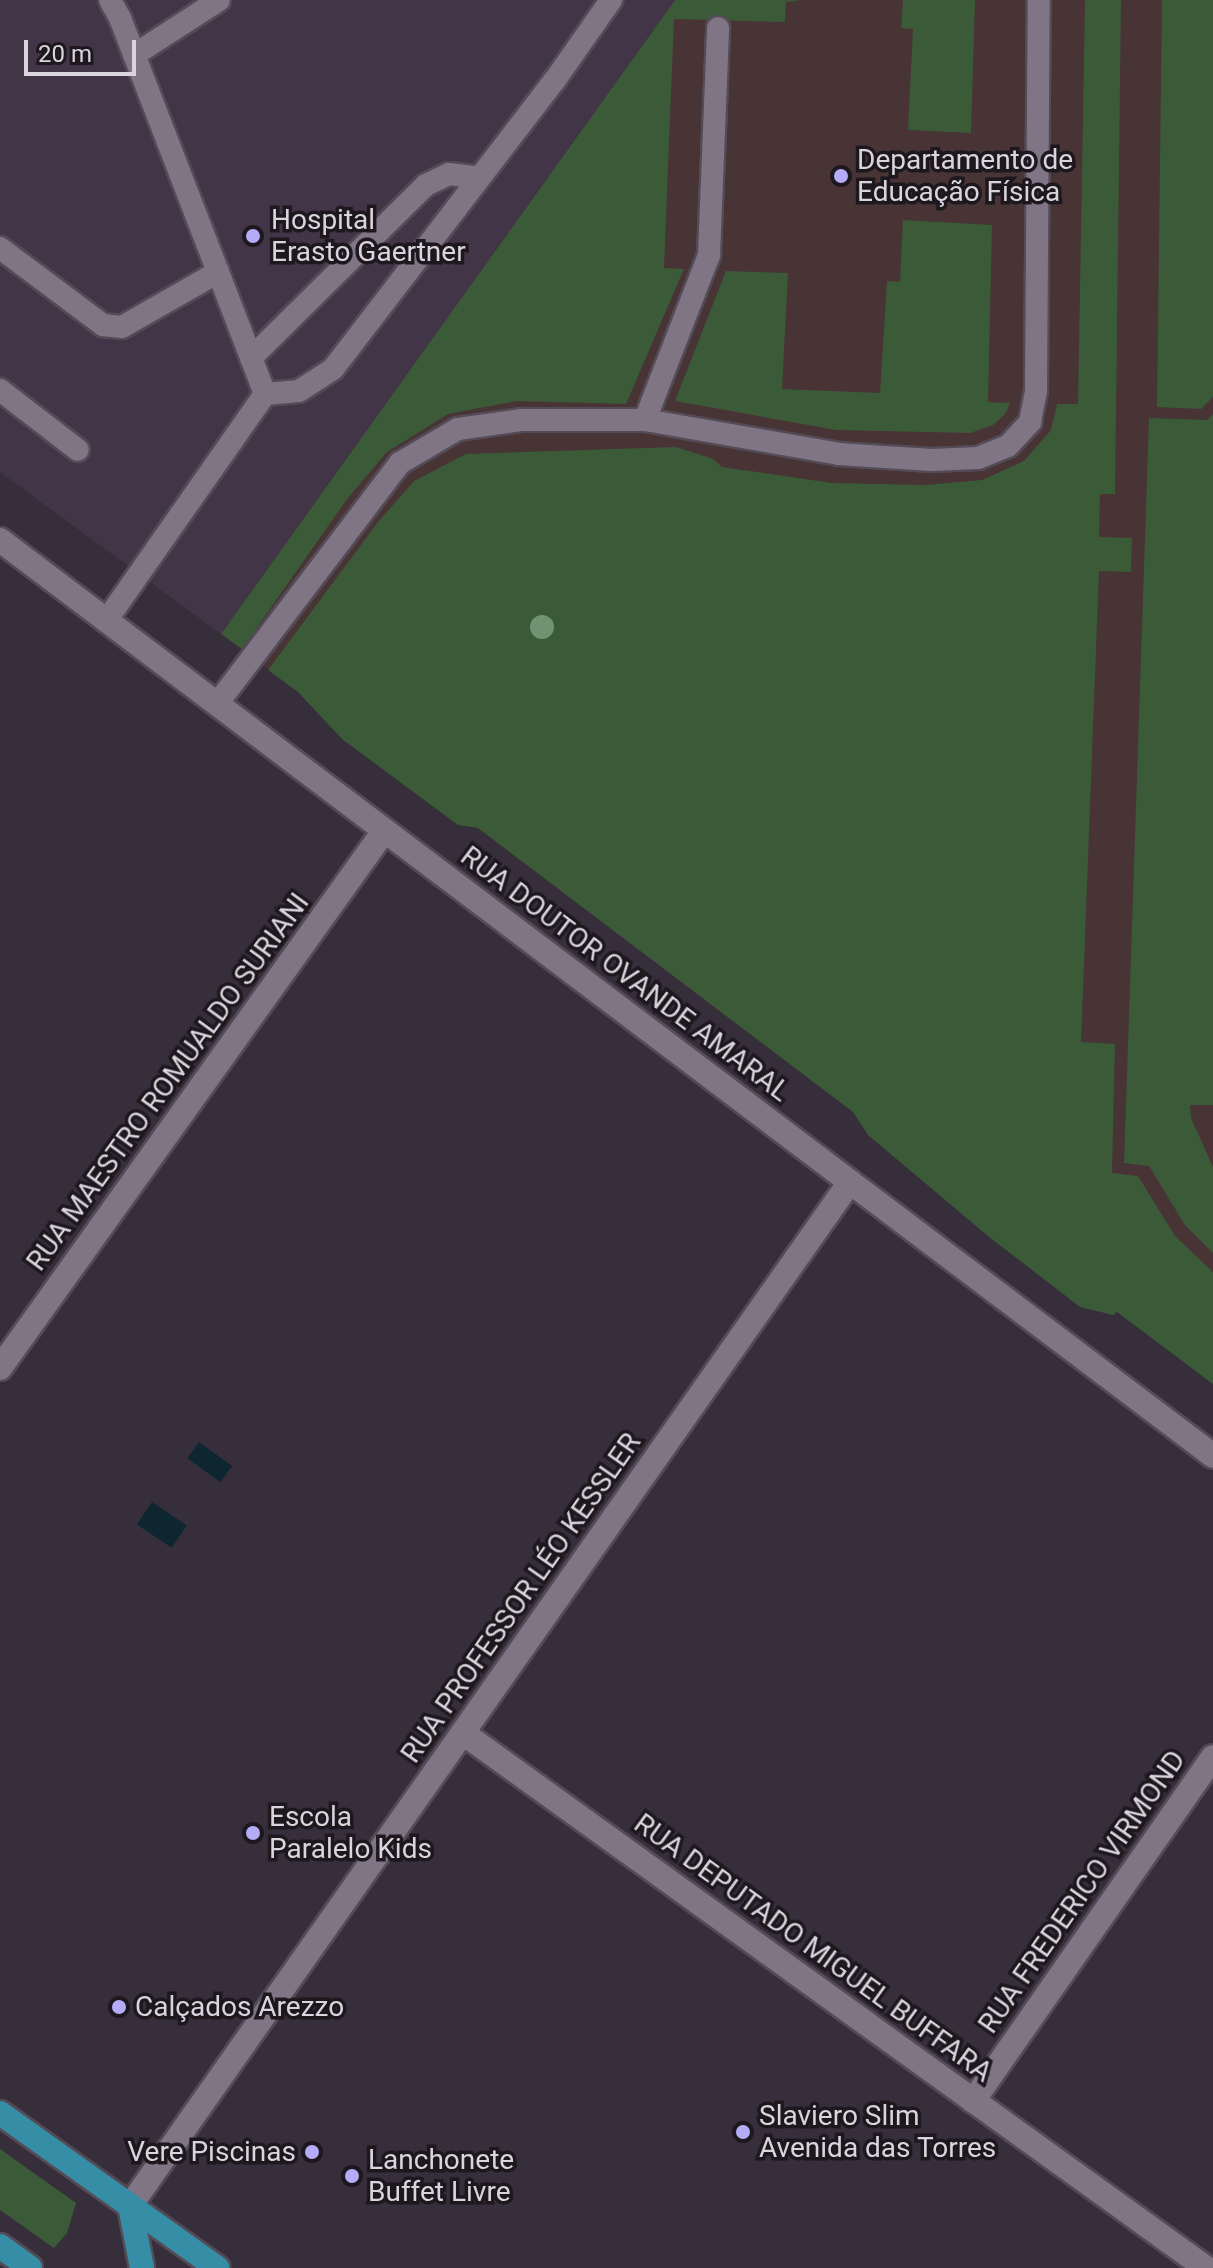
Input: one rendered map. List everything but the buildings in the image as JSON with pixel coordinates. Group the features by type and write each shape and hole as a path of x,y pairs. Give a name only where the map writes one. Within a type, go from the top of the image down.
{"highway":[{"path":"0,2113 217,2268"},
{"path":"130,2206 142,2268"},
{"path":"0,2246 30,2268"}],"street":[{"name":"RUA DOUTOR OVANDE AMARAL","path":"0,540 1213,1456"},
{"name":"RUA MAESTRO ROMUALDO SURIANI","path":"0,1368 384,831"},
{"name":"RUA PROFESSOR LÉO KESSLER","path":"130,2206 850,1182"},
{"name":"RUA DEPUTADO MIGUEL BUFFARA","path":"463,1733 1206,2268"},
{"name":"RUA FREDERICO VIRMOND","path":"973,2101 1213,1757"}],"lane":[{"path":"110,0 265,394"},
{"path":"134,55 219,0"},
{"path":"106,621 265,394 299,391 333,369 480,178 611,0"},
{"path":"217,704 400,463 458,429 522,420 645,420 839,454 931,460 978,458 1008,446 1030,422 1036,391 1039,0"},
{"path":"645,420 709,255 718,28"},
{"path":"251,358 426,185 449,174 480,178"},
{"path":"0,248 103,325 122,327 218,272"},
{"path":"0,390 78,450"}],"shaded area":[{"name":"Hospital Erasto Gaertner","path":"0,0 675,0 221,634 0,472"},
{"path":"675,0 1213,0 1213,1384 221,634"}],"green space":[{"path":"675,0 801,0 786,2 785,22 674,19 664,268 684,269 626,404 516,401 448,414 387,452 347,499 242,649 221,634"},
{"path":"903,0 975,0 971,133 908,130 913,29 901,28"},
{"path":"1085,0 1121,0 1115,494 1100,494 1099,537 1132,538 1131,572 1099,571 1081,1042 1115,1044 1112,1173 1138,1176 1175,1236 1213,1272 1213,1384 1117,1312 1113,1315 1080,1307 988,1236 868,1135 853,1112 478,828 458,825 342,739 298,692 268,670 378,522 414,481 466,454 676,447 713,459 722,467 832,483 925,485 982,480 1024,461 1051,430 1057,404 1078,404"},
{"path":"1162,0 1213,0 1213,397 1201,409 1157,407"},
{"path":"903,220 992,225 988,402 1010,403 1006,413 993,425 970,433 836,430 675,401 726,271 788,273 782,389 880,393 887,281 900,282"},
{"path":"1213,414 1213,1105 1190,1105 1191,1118 1213,1167 1213,1253 1185,1225 1149,1166 1124,1163 1149,418 1207,420"},
{"path":"0,2149 76,2203 67,2233 54,2248 0,2210"}],"water":[{"path":"199,1442 232,1466 220,1482 187,1458"},
{"path":"152,1502 187,1525 172,1548 137,1524"}],"place":[{"name":"Departamento de Educação Física","path":"841,176"},
{"name":"Hospital Erasto Gaertner","path":"253,236"},
{"name":"Escola Paralelo Kids","path":"253,1833"},
{"name":"Calçados Arezzo","path":"119,2007"},
{"name":"Slaviero Slim Avenida das Torres","path":"743,2132"},
{"name":"Vere Piscinas","path":"312,2152"},
{"name":"Lanchonete Buffet Livre","path":"352,2176"}]}
